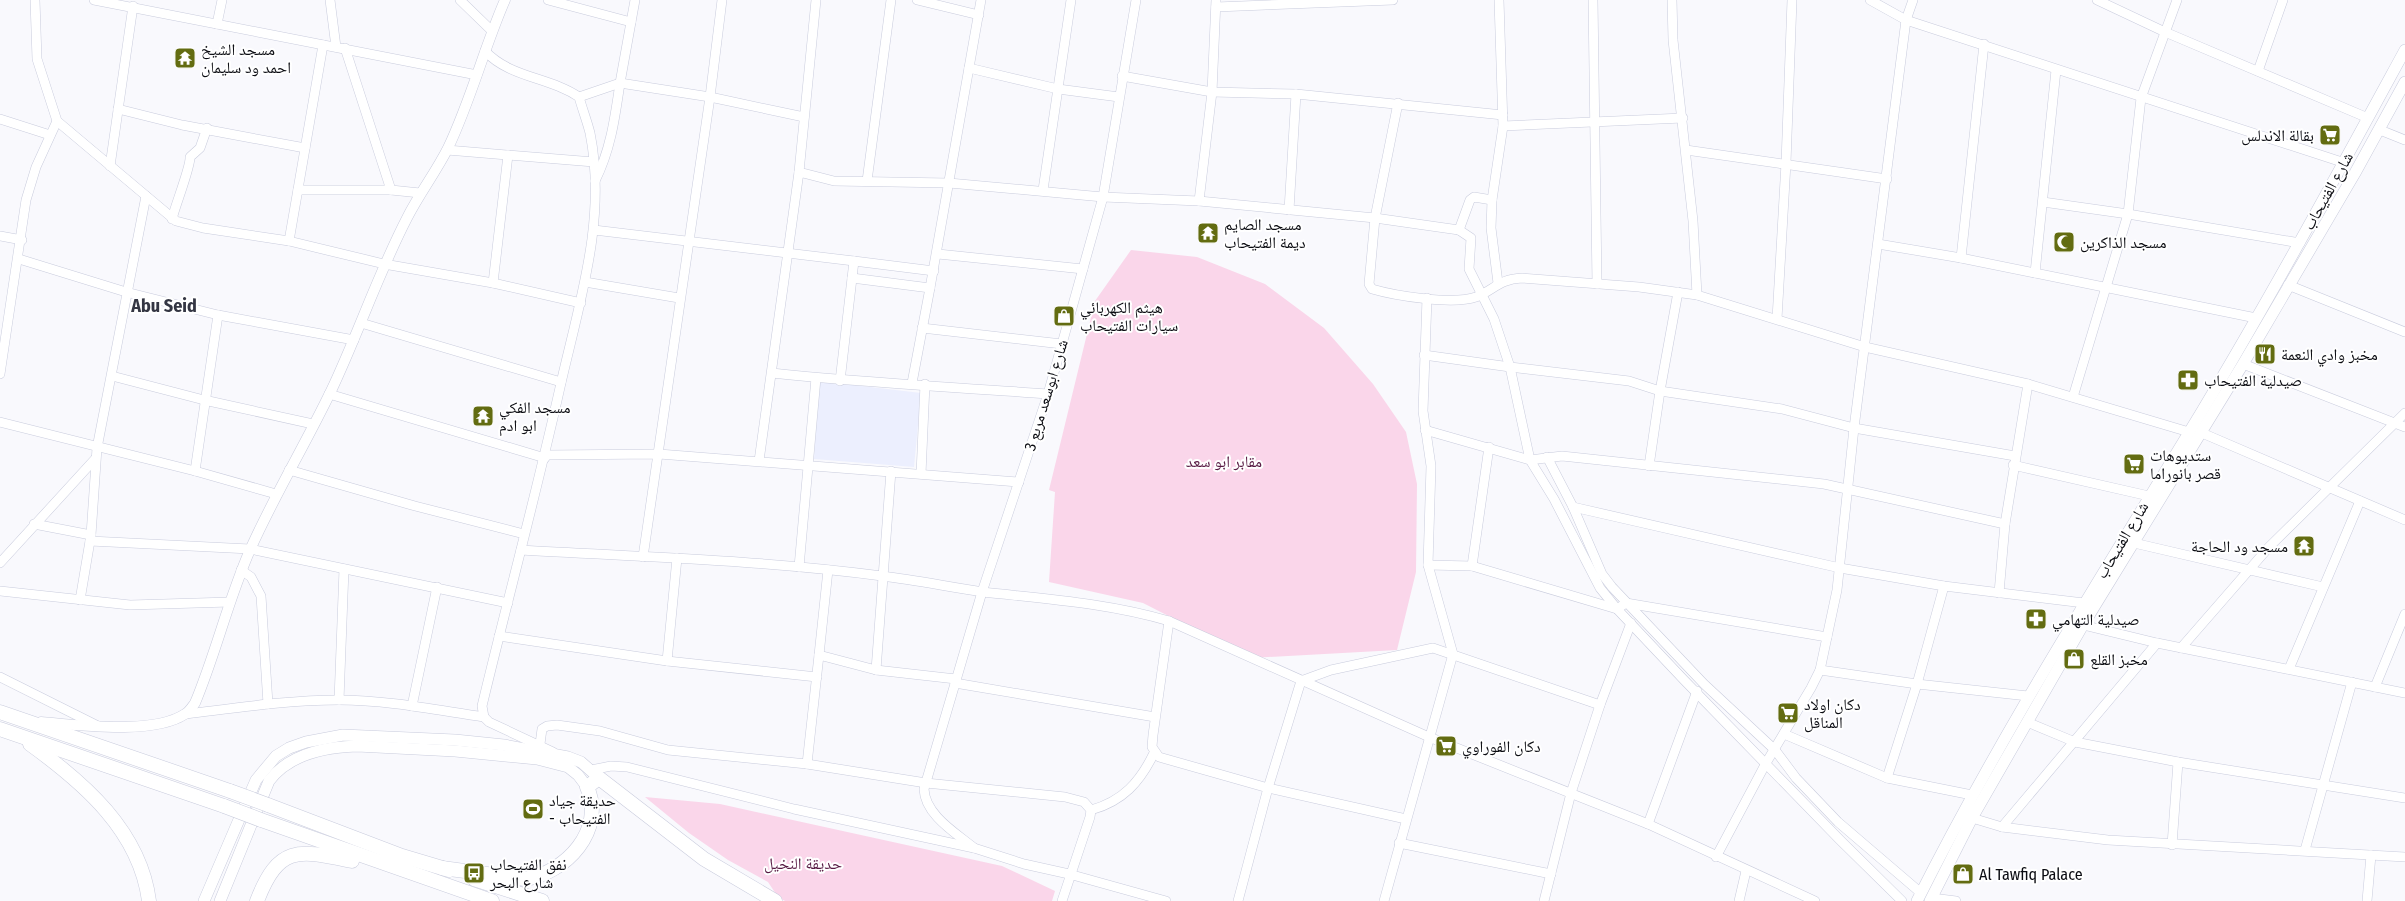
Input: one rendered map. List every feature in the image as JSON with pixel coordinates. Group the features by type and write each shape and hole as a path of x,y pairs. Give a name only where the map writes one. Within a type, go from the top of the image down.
{"highway":[{"path":"0,712 230,791 393,852 542,901"},
{"path":"0,729 492,901"},
{"path":"18,735 67,771 104,808 125,836 140,864 149,901"},
{"path":"442,868 525,879 537,878 554,870 570,856 590,828 592,806 587,787 595,774 704,859 776,901"},
{"path":"257,901 270,873 288,856 294,853 320,854 409,873"}],"main road":[{"name":"شارع الفتيحاب","path":"1919,897 1972,795 2028,696 2189,432 2256,318 2345,163 2405,50"},
{"name":"شارع الفتيحاب","path":"1931,900 1972,818 2083,625 2243,364 2380,130 2405,82"},
{"path":"2374,106 2388,113"},
{"path":"204,901 250,790 262,771 276,756 288,748 316,739 343,735 455,740 553,752 568,757 595,774"},
{"path":"220,901 269,781 291,761 313,752 357,746 507,755 561,764 578,775 587,787"}],"street":[{"path":"36,0 37,60 57,121 172,219 180,223 203,228 289,242 384,264 493,283 581,302"},
{"path":"94,0 111,1 477,76"},
{"path":"217,24 222,0"},
{"path":"330,0 340,48 391,190"},
{"path":"460,0 492,31"},
{"path":"186,714 195,703 201,689 241,570 250,549 276,494 330,394 361,324 384,264 420,193 447,150 505,0"},
{"path":"548,0 631,22"},
{"path":"594,181 606,159 611,140 635,0"},
{"path":"643,557 659,454 679,298 690,240 722,0"},
{"path":"760,461 799,172 816,0"},
{"path":"867,181 891,0"},
{"path":"918,0 979,15"},
{"path":"912,383 938,254 981,0"},
{"path":"1043,190 1071,0"},
{"name":"شارع ابوسعد مربع 3","path":"926,783 982,592 1048,394 1103,197 1136,0"},
{"path":"1199,201 1212,92 1216,4 1393,0"},
{"path":"1498,283 1491,228 1492,200 1503,126 1499,0"},
{"path":"1593,0 1597,284"},
{"path":"1672,0 1672,40 1686,150 1696,259 1697,295"},
{"path":"1777,319 1786,163 1792,0"},
{"path":"1870,0 1906,20 2345,163"},
{"path":"1716,857 1766,763 1820,670 1840,568 1854,428 1906,20 1913,0"},
{"path":"2097,0 2165,32 2368,118"},
{"path":"2072,397 2128,214 2141,98 2177,0"},
{"path":"2258,72 2283,0"},
{"path":"110,166 133,6"},
{"path":"1961,258 1984,44"},
{"path":"289,242 323,45"},
{"path":"484,717 482,706 524,534 546,457 561,382 581,302 594,230 594,162 589,132 579,96 559,85 521,74 502,65 485,51"},
{"path":"969,68 1058,89 1119,97"},
{"path":"2036,273 2056,70"},
{"path":"1122,76 1212,92 1296,94 1503,115"},
{"path":"579,96 620,82 710,97 804,117"},
{"path":"1289,210 1296,94"},
{"path":"1398,103 1375,218 1370,286 1375,290 1460,301 1482,294 1498,283 1522,278 1697,295 1865,347 2028,384 2189,432"},
{"path":"118,109 182,124 305,148"},
{"path":"1503,126 1682,118"},
{"path":"0,119 50,135"},
{"path":"0,374 29,187 57,121"},
{"path":"172,219 180,189 189,168 190,158 200,148 207,128"},
{"path":"2380,130 2405,140"},
{"path":"447,150 594,162"},
{"path":"1686,150 1887,179"},
{"path":"493,283 508,156"},
{"path":"799,172 834,181 949,183 1043,190 1103,197 1199,201 1375,218 1459,230 1471,238 1469,269 1494,319 1510,367 1530,460 1554,499 1595,580 1617,609 1850,851 1902,901"},
{"path":"298,190 391,190 420,193"},
{"path":"80,600 91,538 95,459 146,196"},
{"path":"1459,230 1472,198 1492,200"},
{"path":"2043,202 2300,242"},
{"path":"594,230 690,240 934,271"},
{"path":"0,236 22,240"},
{"path":"1878,244 1961,258 2105,289 2256,318"},
{"path":"938,254 1083,269"},
{"path":"19,259 126,292 218,315 354,340"},
{"path":"840,381 854,261"},
{"path":"852,278 930,288"},
{"path":"585,282 679,298"},
{"path":"2288,285 2405,332"},
{"path":"1649,466 1678,292"},
{"path":"1384,901 1453,654 1428,566 1432,466 1425,430 1424,355 1427,298"},
{"path":"195,471 218,315"},
{"path":"361,324 561,382"},
{"path":"922,328 1062,344"},
{"path":"1424,355 1510,367 1629,380 1660,391 1782,409 1854,428 2014,461 2149,496"},
{"path":"2243,364 2405,426"},
{"path":"772,373 840,381 912,383 1048,394"},
{"path":"112,376 204,400 313,424"},
{"path":"799,567 816,378"},
{"path":"921,474 925,384"},
{"path":"1999,592 2005,524 2028,384"},
{"path":"330,394 546,457 659,454 809,464 1019,482"},
{"path":"2181,648 2251,570 2269,547 2405,413"},
{"path":"0,422 97,448 195,471 276,494"},
{"path":"1425,430 1530,460 1562,456 1818,483 2005,524"},
{"path":"2202,433 2405,520"},
{"path":"1472,566 1489,447"},
{"path":"1547,457 1573,507 1602,574 1626,603 1774,750 1819,804 1919,897"},
{"path":"0,563 95,459"},
{"path":"289,470 415,506 524,534"},
{"path":"876,670 891,472"},
{"path":"2288,669 2360,501"},
{"path":"1573,507 1840,568 1944,586 2084,603"},
{"path":"34,524 91,538 250,549 437,587 508,604"},
{"path":"2134,543 2323,587"},
{"path":"521,550 677,558 799,567 883,576 982,592 1124,608 1169,621 1430,737 1648,824 1814,901"},
{"path":"667,661 677,558"},
{"path":"1428,566 1472,566 1617,609"},
{"path":"340,700 344,569"},
{"path":"241,570 251,577 261,596 268,704"},
{"path":"807,764 828,570"},
{"path":"1887,778 1917,684 1944,586"},
{"path":"412,706 437,587"},
{"path":"0,591 148,606 230,602"},
{"path":"1617,609 1626,603 1827,637"},
{"path":"2375,687 2405,614"},
{"path":"1169,621 1155,717 1152,746 1154,753 1166,761 1268,788 1406,819"},
{"path":"1544,901 1571,793 1600,705 1631,623"},
{"path":"2083,625 2157,643 2405,693"},
{"path":"500,636 667,661 817,677"},
{"path":"2002,827 2157,643"},
{"path":"1301,681 1331,670 1433,648 1600,705"},
{"path":"819,655 876,670 956,681 1155,717"},
{"path":"1820,670 1917,684 2028,696"},
{"path":"0,677 98,726"},
{"path":"1238,901 1268,788 1301,681"},
{"path":"2305,850 2325,786 2352,682"},
{"path":"1648,824 1697,692"},
{"path":"30,722 98,726 148,725 170,722 186,714 268,704 340,700 412,706 484,717 494,725 540,744 553,752"},
{"path":"2027,722 2075,742 2178,762 2405,798"},
{"path":"540,744 542,729 547,726 557,725 600,731 668,750 807,764 926,783 1064,797 1084,802 1091,810"},
{"path":"1744,740 1753,731"},
{"path":"1784,734 1887,778 1972,795"},
{"path":"1091,810 1107,805 1132,788 1145,771 1154,753"},
{"path":"2172,845 2178,762"},
{"path":"595,774 611,766 627,767 767,803 974,848 1024,864 1069,874 1166,901"},
{"path":"926,783 924,796 930,807 942,821 974,848"},
{"path":"1062,901 1069,874 1082,844 1091,810"},
{"path":"1972,818 2002,827 2108,840 2405,857"},
{"path":"1850,851 1859,840"},
{"path":"1399,843 1551,874"},
{"path":"2367,901 2371,855"},
{"path":"1739,901 1746,871"},
{"path":"1931,900 1956,901"}],"shaded area":[{"path":"819,381 921,393 914,467 814,459"}],"green space":[{"name":"مقابر ابو سعد","path":"1131,250 1197,257 1265,284 1324,328 1373,384 1406,432 1417,484 1416,572 1397,650 1251,658 1143,603 1049,582 1055,492 1049,490 1095,301"},
{"name":"حديقة النخيل","path":"645,797 720,804 1002,866 1055,891 1052,901 785,901 778,897 768,882 728,860 689,833"}],"place":[{"name":"مسجد الشيخ احمد ود سليمان","path":"185,58"},
{"name":"بقالة الاندلس","path":"2330,135"},
{"name":"مسجد الصايم ديمة الفتيحاب","path":"1208,233"},
{"name":"مسجد الذاكرين","path":"2064,242"},
{"name":"هيثم الكهربائي سيارات الفتيحاب","path":"1064,316"},
{"name":"مخبز وادي النعمة","path":"2265,354"},
{"name":"صيدلية الفتيحاب","path":"2188,380"},
{"name":"مسجد الفكي ابو ادم","path":"483,416"},
{"name":"ستديوهات قصر بانوراما","path":"2134,464"},
{"name":"مسجد ود الحاجة","path":"2304,546"},
{"name":"صيدلية التهامي","path":"2036,619"},
{"name":"مخبز القلع","path":"2074,659"},
{"name":"دكان اولاد المناقل","path":"1788,713"},
{"name":"دكان الفوراوي","path":"1446,746"},
{"name":"حديقة جياد - الفتيحاب","path":"533,809"},
{"name":"نفق الفتيحاب شارع البحر","path":"474,873"},
{"name":"Al Tawfiq Palace","path":"1963,874"}],"district":[{"name":"Abu Seid","path":"164,306"}]}
